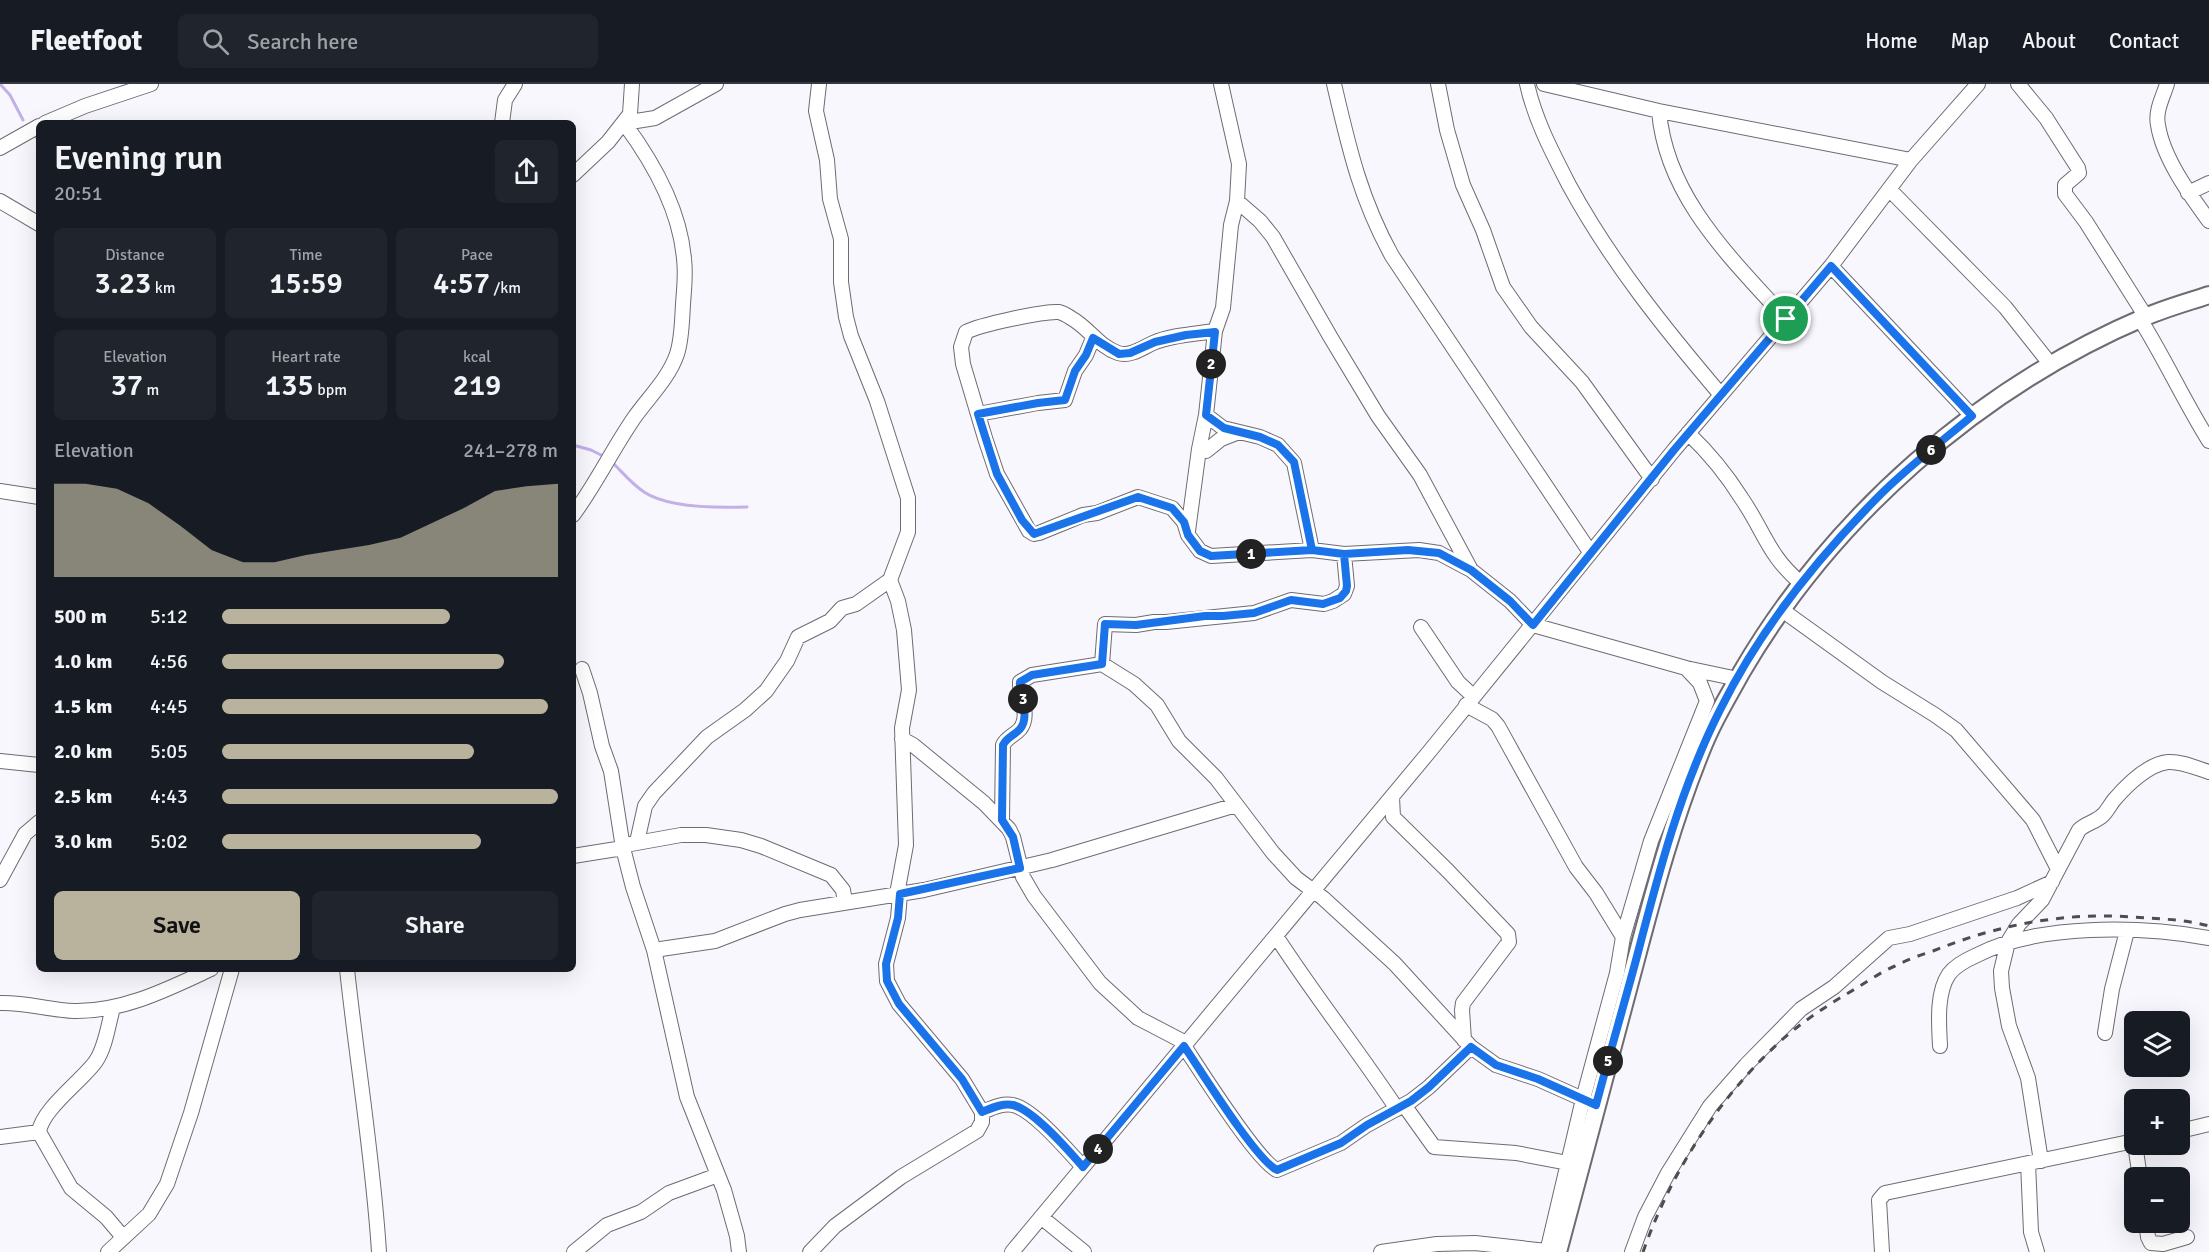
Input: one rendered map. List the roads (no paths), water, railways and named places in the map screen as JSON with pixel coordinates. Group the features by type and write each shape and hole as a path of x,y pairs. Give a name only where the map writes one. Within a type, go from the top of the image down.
{"main road":[{"path":"1550,1252 1590,1102 1676,817 1720,708 1759,643 1802,583 1876,498 1972,416 2051,365 2143,318 2209,295"}],"street":[{"path":"52,120 151,84"},
{"path":"502,120 505,100 515,84"},
{"path":"576,172 630,114 632,84"},
{"path":"624,123 655,118 716,84"},
{"path":"637,843 645,806 654,793 707,736 745,710 766,691 788,661 798,637 830,621 842,608 856,604 890,580 908,532 908,498 877,401 851,336 846,317 841,282 841,239 830,199 827,160 816,111 819,84"},
{"path":"1188,535 1199,449 1206,415 1215,332 1223,308 1239,164 1221,84"},
{"path":"1334,84 1354,168 1372,219 1387,247 1590,552"},
{"path":"1438,84 1462,185 1483,230 1503,287 1531,327 1582,382 1652,478"},
{"path":"1527,84 1542,132 1584,212 1654,315 1721,396"},
{"path":"1544,84 1659,111 1911,160"},
{"path":"2018,84 2046,118 2078,168 2079,173 2065,185 2065,194 2086,222 2143,318 2190,411 2209,441"},
{"path":"2167,84 2158,108 2158,126 2169,157 2188,193 2209,221"},
{"path":"1011,1252 1392,796 1590,552 1831,266 1911,160 1974,85"},
{"path":"1659,111 1662,136 1672,169 1689,204 1741,271 1786,319"},
{"path":"576,510 598,480 633,420 670,367 677,354 680,340 685,272 682,243 663,187 646,153 624,123"},
{"path":"0,148 36,128"},
{"path":"2188,193 2209,183"},
{"path":"1889,189 2005,308 2051,365"},
{"path":"0,201 36,222"},
{"path":"1236,201 1260,221 1273,237 1378,416 1420,475 1471,570"},
{"path":"1831,266 1972,416"},
{"path":"1215,332 1186,335 1155,342 1130,353 1119,354 1093,338 1075,321 1060,312 976,326 966,332 961,347 963,364 997,474 1022,520 1034,534 1138,497 1172,508 1184,522 1188,535 1200,551 1211,556 1312,550 1344,554 1430,551 1455,560 1471,570 1510,601 1533,625 1686,669 1738,679"},
{"path":"978,414 1065,400 1075,371 1086,355 1093,338"},
{"path":"1206,415 1224,428 1260,437 1278,445 1294,462 1312,550"},
{"path":"1199,449 1206,451 1221,439 1239,432"},
{"path":"1689,434 1702,446 1735,488 1778,561 1802,583"},
{"path":"0,491 36,497"},
{"path":"1102,664 1105,624 1136,625 1254,613 1291,600 1323,604 1333,601 1344,594 1347,586 1344,554"},
{"path":"810,1252 835,1226 902,1177 977,1131 982,1122 982,1112 962,1079 899,1004 887,981 886,964 898,918 906,845 902,739 909,690 904,630 898,601 890,580"},
{"path":"1782,610 1874,677 1956,730 2033,820 2058,869"},
{"path":"1421,627 1469,700 1498,726 1576,867 1596,893 1623,938"},
{"path":"1002,820 1003,745 1021,728 1023,722 1024,707 1020,682 1032,675 1102,664 1134,684 1157,705 1179,741 1216,778 1273,853 1296,878 1323,898 1395,964 1468,1043 1496,1065 1590,1102"},
{"path":"582,669 602,746 612,771 623,847 633,887 654,950 687,1097 718,1175 734,1224 739,1252"},
{"path":"1381,1252 1437,1244 1475,1243 1550,1252 1568,1163 1590,1102 1623,938 1651,841 1707,701 1700,683 1686,669"},
{"path":"902,739 913,745 1002,820 1013,837 1023,877 1034,896 1100,983 1138,1018 1185,1045 1244,1133 1270,1165 1277,1170 1341,1143 1400,1107 1429,1087 1468,1043"},
{"path":"0,761 36,765"},
{"path":"2037,1252 2031,1232 2035,1162 2028,1078 2012,1036 2001,988 2001,971 2008,942 2019,924 2037,906 2079,830 2103,815 2114,800 2153,766 2167,762 2181,763 2209,772"},
{"path":"1392,796 1393,817 1448,870 1508,934 1509,942 1463,1003 1462,1010 1468,1043"},
{"path":"654,950 716,941 785,914 899,894 1020,868 1114,843 1236,805"},
{"path":"0,880 25,834 36,825"},
{"path":"576,855 681,835 706,835 741,840 761,846 831,876 843,890 845,902"},
{"path":"1632,1252 1645,1217 1668,1173 1710,1106 1801,1009 1814,998 1834,987 1888,938 1910,934 2000,904 2052,882"},
{"path":"2105,1034 2112,989 2127,930"},
{"path":"1940,1046 1940,1007 1943,986 1947,977 1968,959 2008,942 2060,933 2127,930 2209,938"},
{"path":"1276,936 1300,974 1358,1052 1434,1147 1516,1153 1568,1163"},
{"path":"0,1003 75,1011 113,1008 157,993 204,972"},
{"path":"108,1252 149,1214 167,1184 191,1113 231,972"},
{"path":"347,972 375,1196 379,1252"},
{"path":"39,1132 46,1118 62,1097 96,1061 103,1048 113,1008"},
{"path":"982,1112 998,1106 1018,1107 1045,1127 1083,1167"},
{"path":"2190,1129 2209,1124"},
{"path":"39,1132 71,1188 106,1217 123,1237"},
{"path":"0,1137 39,1132"},
{"path":"1882,1252 1879,1200 1882,1195 2124,1144"},
{"path":"574,1252 607,1225 641,1212 669,1193 718,1175"},
{"path":"1041,1217 1084,1252"},
{"path":"2147,1233 2151,1243 2163,1244 2187,1237"}],"waterway":[{"path":"0,84 10,95 23,120"},
{"path":"33,133 36,137"},
{"path":"576,446 605,457"},
{"path":"613,463 644,492 666,501 708,507 747,507"}],"railway":[{"path":"1643,1252 1654,1222 1683,1164 1700,1136 1739,1084 1792,1031 1890,968 1981,934 2031,922 2106,916 2181,921 2209,926"}]}
